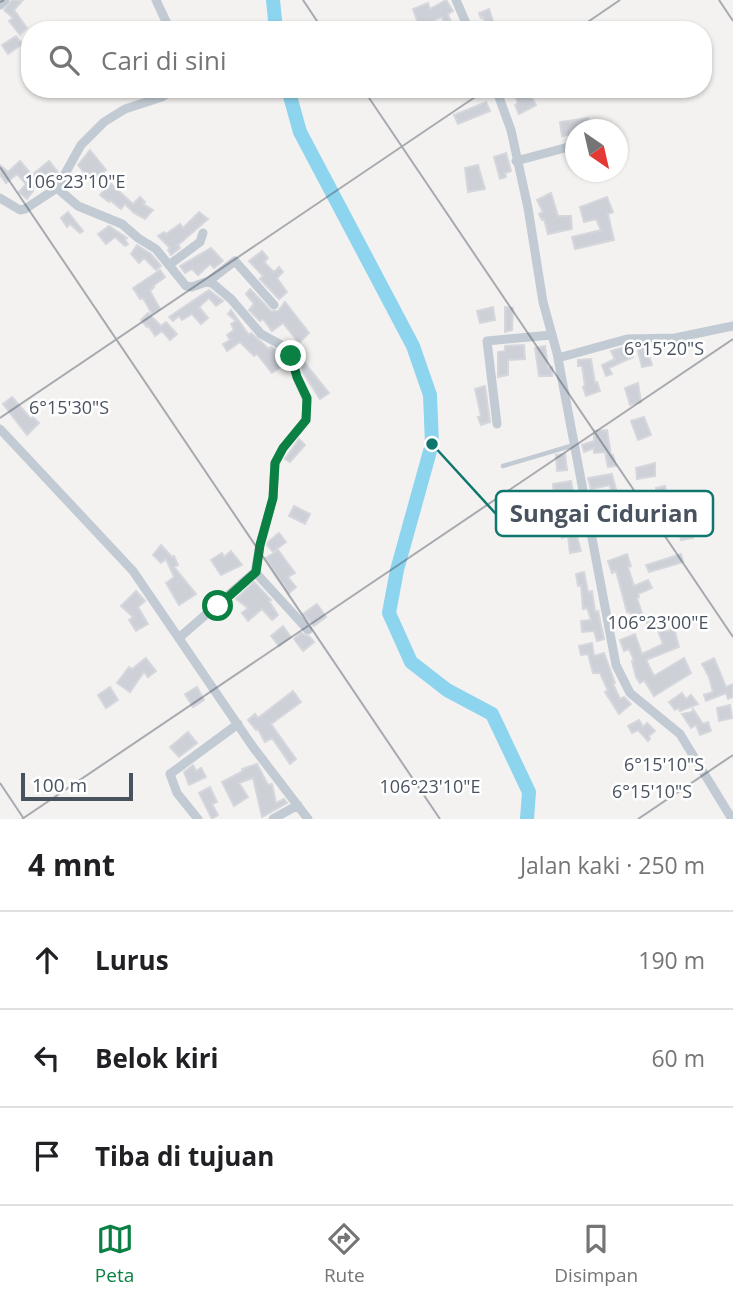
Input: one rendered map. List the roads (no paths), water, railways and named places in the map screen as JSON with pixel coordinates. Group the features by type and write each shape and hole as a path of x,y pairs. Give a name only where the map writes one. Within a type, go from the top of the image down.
{"street":[{"path":"0,5 5,0"},
{"path":"156,0 166,21"},
{"path":"456,0 465,21"},
{"path":"0,198 22,210 57,188 81,145 104,122 134,104 158,98"},
{"path":"500,98 505,108 527,208 614,656 620,675 627,690 640,703 667,721 680,734 732,819"},
{"path":"516,161 565,148"},
{"path":"57,188 78,206 122,224 156,249 181,281 189,287 209,281 235,261 274,305"},
{"path":"169,265 200,242 203,233"},
{"path":"180,637 256,572 260,545 273,498 275,463 283,448 306,420 307,400 285,347 261,334 231,299 209,281"},
{"path":"558,358 633,338 675,338 733,326"},
{"path":"497,424 486,341 551,335"},
{"path":"0,429 133,571 238,724 308,819"},
{"path":"256,572 308,630"},
{"path":"198,819 177,793 170,774 238,724"},
{"path":"273,819 298,805"}],"lane":[{"path":"503,466 575,445"}],"waterway":[{"path":"273,0 275,21"},
{"path":"291,98 300,132 413,346 430,395 432,444 397,570 389,613 411,662 447,690 492,714 529,792 527,819"}],"place":[{"name":"Sungai Cidurian","path":"432,444"}]}
